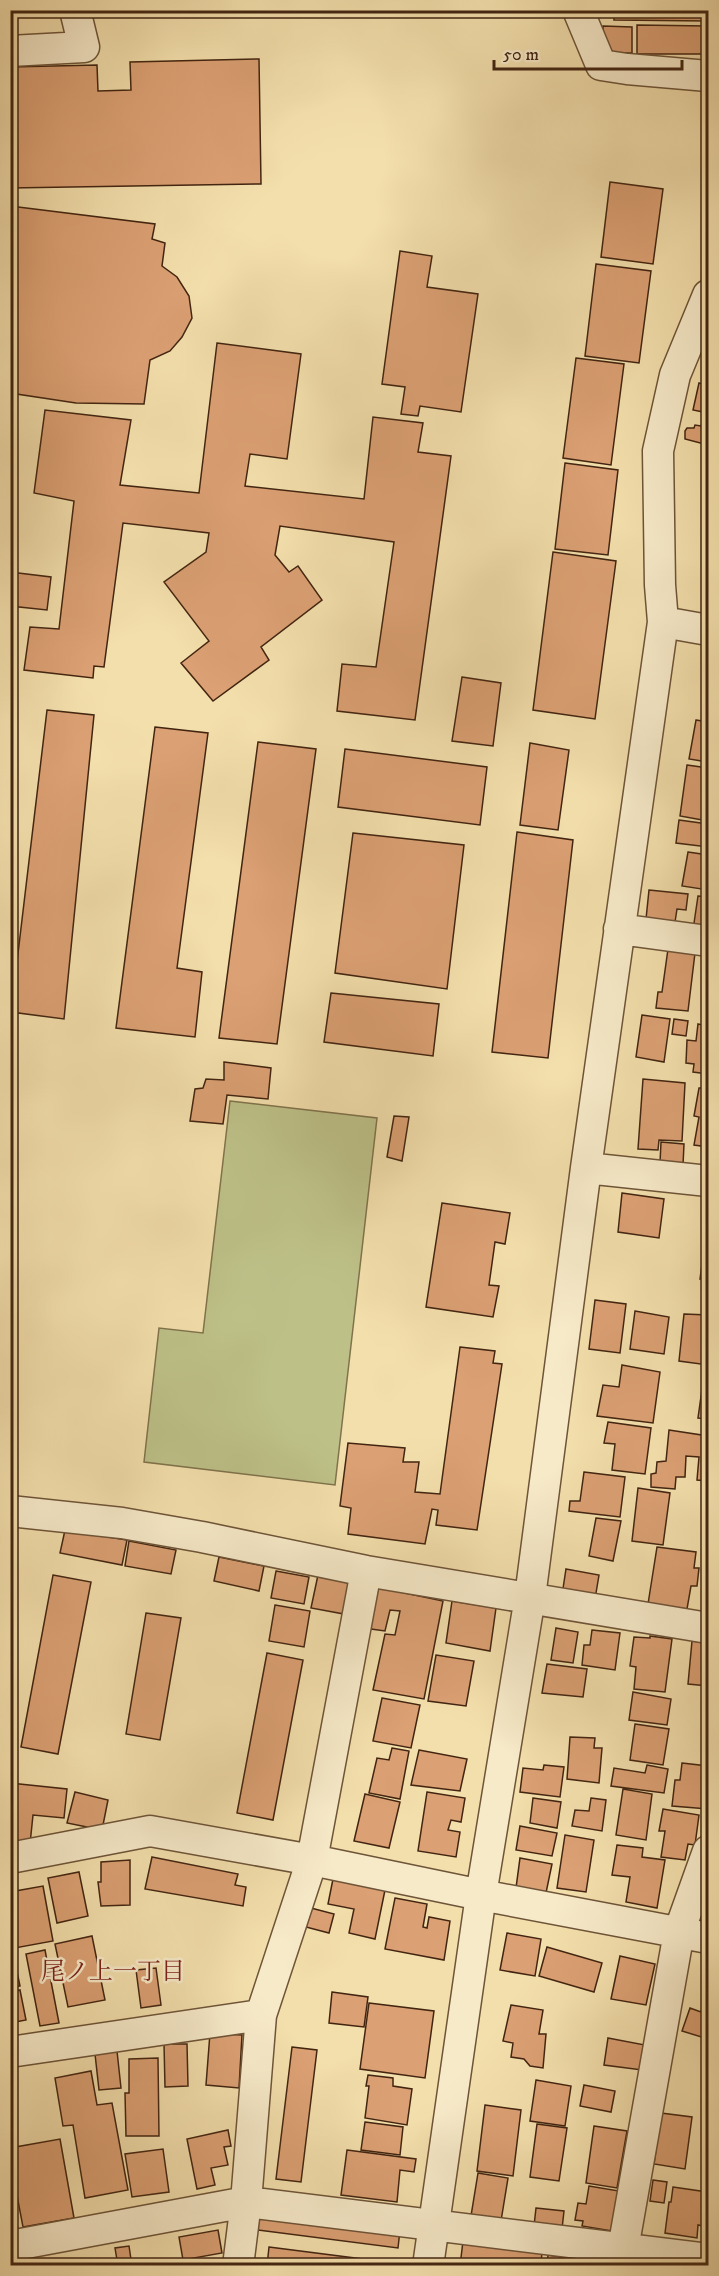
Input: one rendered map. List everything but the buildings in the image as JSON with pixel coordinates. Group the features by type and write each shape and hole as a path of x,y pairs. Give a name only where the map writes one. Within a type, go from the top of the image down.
{"street":[{"path":"10,51 84,47 75,10"},
{"path":"578,10 601,65 708,76"},
{"path":"428,2265 481,1895 530,1597 586,1168 663,622 660,585 658,451 675,375 708,295"},
{"path":"663,622 708,630"},
{"path":"619,929 708,941"},
{"path":"586,1168 708,1181"},
{"path":"10,1511 122,1523 366,1571 708,1628"},
{"path":"238,2265 246,2202 261,2015 312,1860 366,1571"},
{"path":"10,1858 150,1831 312,1860 708,1938"},
{"path":"621,2257 679,1932 708,1851"},
{"path":"10,2052 261,2015"},
{"path":"10,2246 246,2202 434,2225 621,2257 708,2259"}],"green space":[{"path":"230,1101 377,1118 335,1485 144,1462 159,1328 203,1333"}],"district":[{"name":"尾ノ上一丁目","path":"113,1971"}]}
